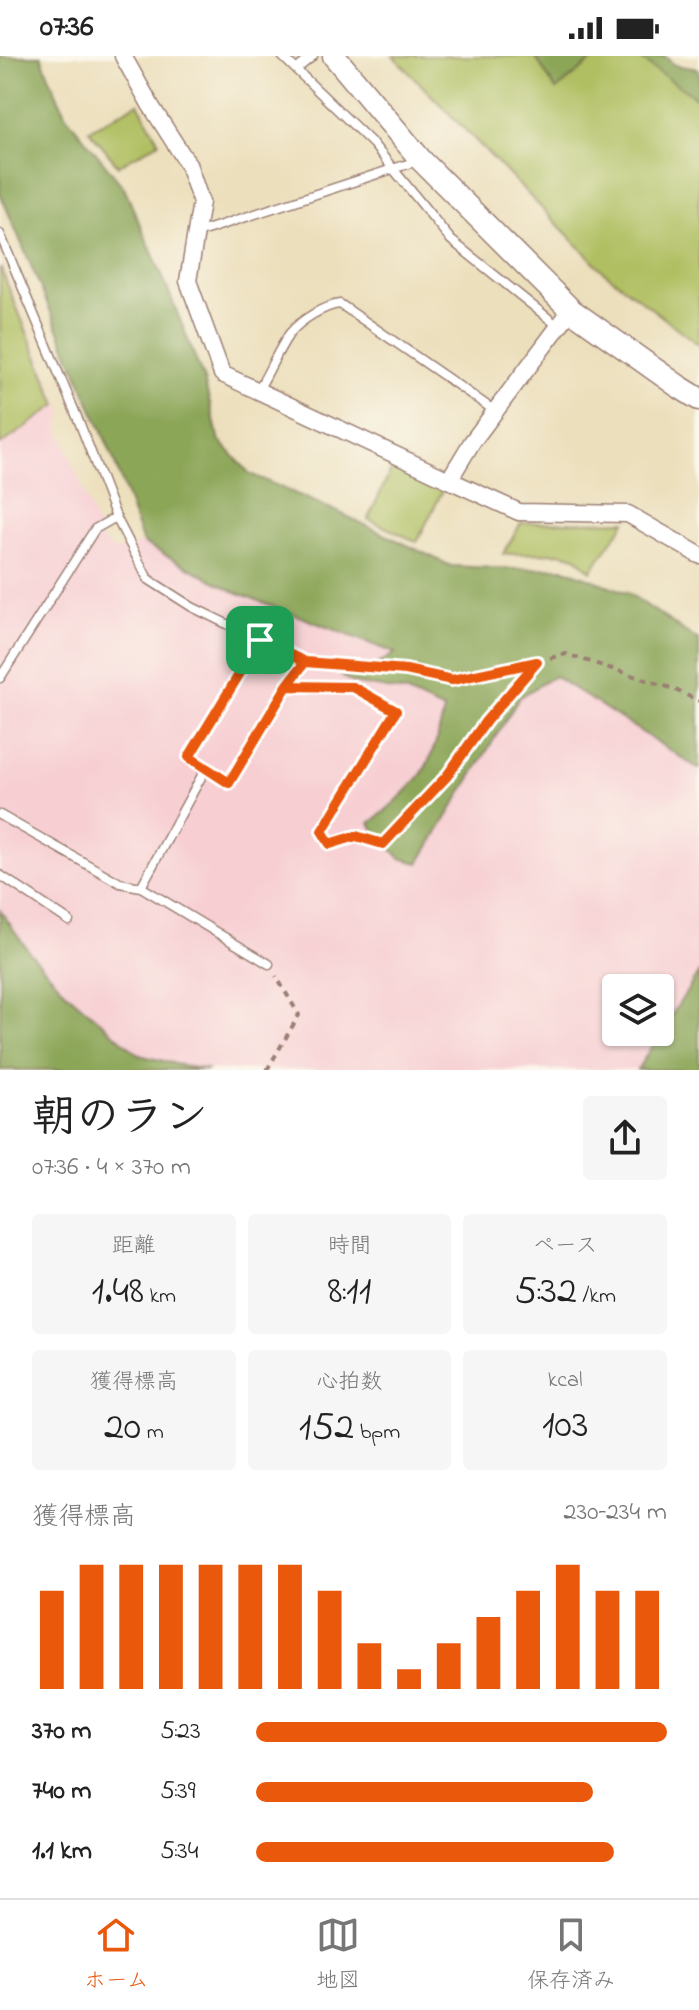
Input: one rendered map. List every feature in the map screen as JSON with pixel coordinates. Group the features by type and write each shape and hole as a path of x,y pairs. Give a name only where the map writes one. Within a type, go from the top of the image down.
{"street":[{"path":"123,56 188,164 201,202 188,281 222,374 519,512 628,514 699,555"},
{"path":"334,56 421,160 565,318 699,399"},
{"path":"449,480 472,442 565,318"}],"lane":[{"path":"282,56 373,144 451,240 565,318"},
{"path":"297,69 313,56"},
{"path":"197,233 421,160"},
{"path":"0,234 116,517 148,579 192,607 305,662 406,670 452,680 537,662"},
{"path":"258,390 290,333 329,305 340,304 495,411"},
{"path":"0,678 95,529 116,517"},
{"path":"260,640 189,757 229,783 287,686 305,662"},
{"path":"330,844 356,836 383,844 447,776 486,721 537,662"},
{"path":"141,887 206,768"},
{"path":"0,815 120,883 141,887 269,964"},
{"path":"0,875 69,921"}],"path":[{"path":"537,662 566,654 671,688 699,701"},
{"path":"287,686 353,687 396,711 322,831 330,844"},
{"path":"267,1070 299,1015 269,964"}],"shaded area":[{"path":"0,262 63,415 58,426 103,541 115,551 143,543 233,591 397,653 372,668 339,673 353,683 405,692 444,710 441,729 424,772 371,823 419,862 520,698 554,676 699,769 699,972 674,1012 674,974 602,974 602,1046 652,1046 637,1070 208,1070 188,1067 139,1055 67,993 30,952 0,910"}],"green space":[{"path":"0,56 41,56 65,114 124,188 204,380 219,440 250,474 451,566 562,568 628,593 699,641 699,769 554,676 519,698 419,863 400,858 370,823 399,798 424,770 444,710 405,692 353,683 338,673 372,668 395,653 233,591 143,543 112,455 0,193"},
{"path":"393,56 535,56 556,90 598,56 636,56 699,100 699,345 604,272"},
{"path":"535,56 598,56 556,90"},
{"path":"636,56 665,56 674,65 699,69 699,100"},
{"path":"138,103 159,142 118,166 89,130"},
{"path":"0,267 57,405 0,445"},
{"path":"393,466 443,490 417,542 368,519"},
{"path":"626,521 591,571 576,557 562,553 503,554 521,523"},
{"path":"0,910 30,953 67,993 139,1055 208,1070 0,1070"},
{"path":"699,972 699,1070 637,1070 652,1046 674,1046 674,1012"}],"route":[{"path":"260,640 189,757 229,783 287,686 305,662 406,670 452,680 537,662 486,721 447,776 383,844 356,836 330,844 322,831 396,711 353,687 287,686 305,662 260,640"}]}
